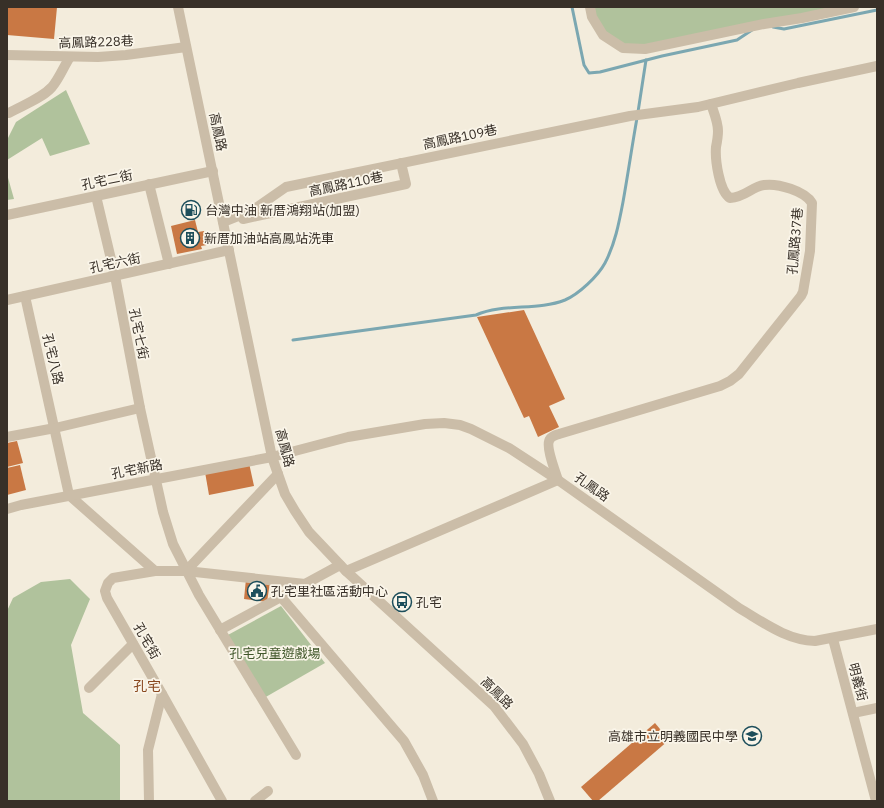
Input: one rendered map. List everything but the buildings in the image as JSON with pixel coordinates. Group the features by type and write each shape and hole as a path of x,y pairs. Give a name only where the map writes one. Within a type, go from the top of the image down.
{"street":[{"name":"高鳳路","path":"178,7 272,456 285,494 309,532 343,568 494,706 523,744 539,774 550,801"},
{"path":"590,7 592,17 603,35 623,48 645,49 854,7"},
{"name":"高鳳路228巷","path":"7,55 70,57 126,56 186,46"},
{"path":"9,113 38,98 53,86 70,57"},
{"path":"711,104 877,66"},
{"name":"高鳳路109巷","path":"223,222 253,210 286,187 630,116 711,104"},
{"name":"孔鳳路37巷","path":"558,480 549,447 551,437 720,386 730,381 739,374 803,292 810,251 812,203 798,192 779,185 764,185 744,195 730,198 726,196 717,168 716,148 718,131 716,117 711,104"},
{"name":"高鳳路110巷","path":"223,222 262,216 406,184 401,163"},
{"name":"孔宅二街","path":"7,215 213,171"},
{"path":"149,184 169,264"},
{"name":"孔宅七街","path":"96,196 115,276 140,408 156,478"},
{"name":"孔宅六街","path":"7,300 228,250"},
{"name":"孔宅八路","path":"25,296 69,495"},
{"path":"7,437 55,428 140,408"},
{"name":"孔鳳路","path":"272,456 348,437 425,424 444,423 460,425 483,434 510,448 558,480 739,608 767,625 793,638 804,641 815,641 833,639 877,629"},
{"name":"孔宅新路","path":"7,509 21,504 272,456"},
{"path":"186,571 278,474"},
{"path":"156,478 163,512 173,544 186,571 296,755"},
{"path":"220,630 304,584 558,480"},
{"path":"69,495 155,571"},
{"name":"孔宅街","path":"222,801 107,598 105,591 108,583 113,578 155,571 186,571 304,584"},
{"path":"281,597 404,740 423,775 432,801"},
{"name":"明義街","path":"833,639 875,796"},
{"path":"89,688 133,644"},
{"path":"148,801 148,750 162,694"},
{"path":"853,714 877,708"},
{"path":"255,801 268,791"}],"green space":[{"path":"593,7 844,7 645,46 624,44 605,31 594,13"},
{"path":"66,90 90,144 50,156 42,138 7,160 7,140 16,122"},
{"path":"7,174 14,199 7,200"},
{"path":"70,579 90,599 71,645 83,713 120,745 120,801 7,801 7,611 13,598 41,582"},
{"name":"孔宅兒童遊戲場","path":"281,606 325,663 264,698 226,636"}],"waterway":[{"path":"572,7 584,65 589,73 600,72 662,56 737,40 752,30"},
{"path":"773,27 784,29 877,10"},
{"path":"638,112 646,60"},
{"path":"293,340 476,315 498,309 543,305 565,300 570,297 588,284 598,273 605,263 611,248 621,210 637,118"}],"place":[{"name":"台灣中油 新厝鴻翔站(加盟)","path":"191,210"},
{"name":"新厝加油站高鳳站洗車","path":"190,238"},
{"name":"孔宅里社區活動中心","path":"257,591"},
{"name":"孔宅","path":"402,602"},
{"name":"高雄市立明義國民中學","path":"752,736"}],"district":[{"name":"孔宅","path":"147,686"}]}
